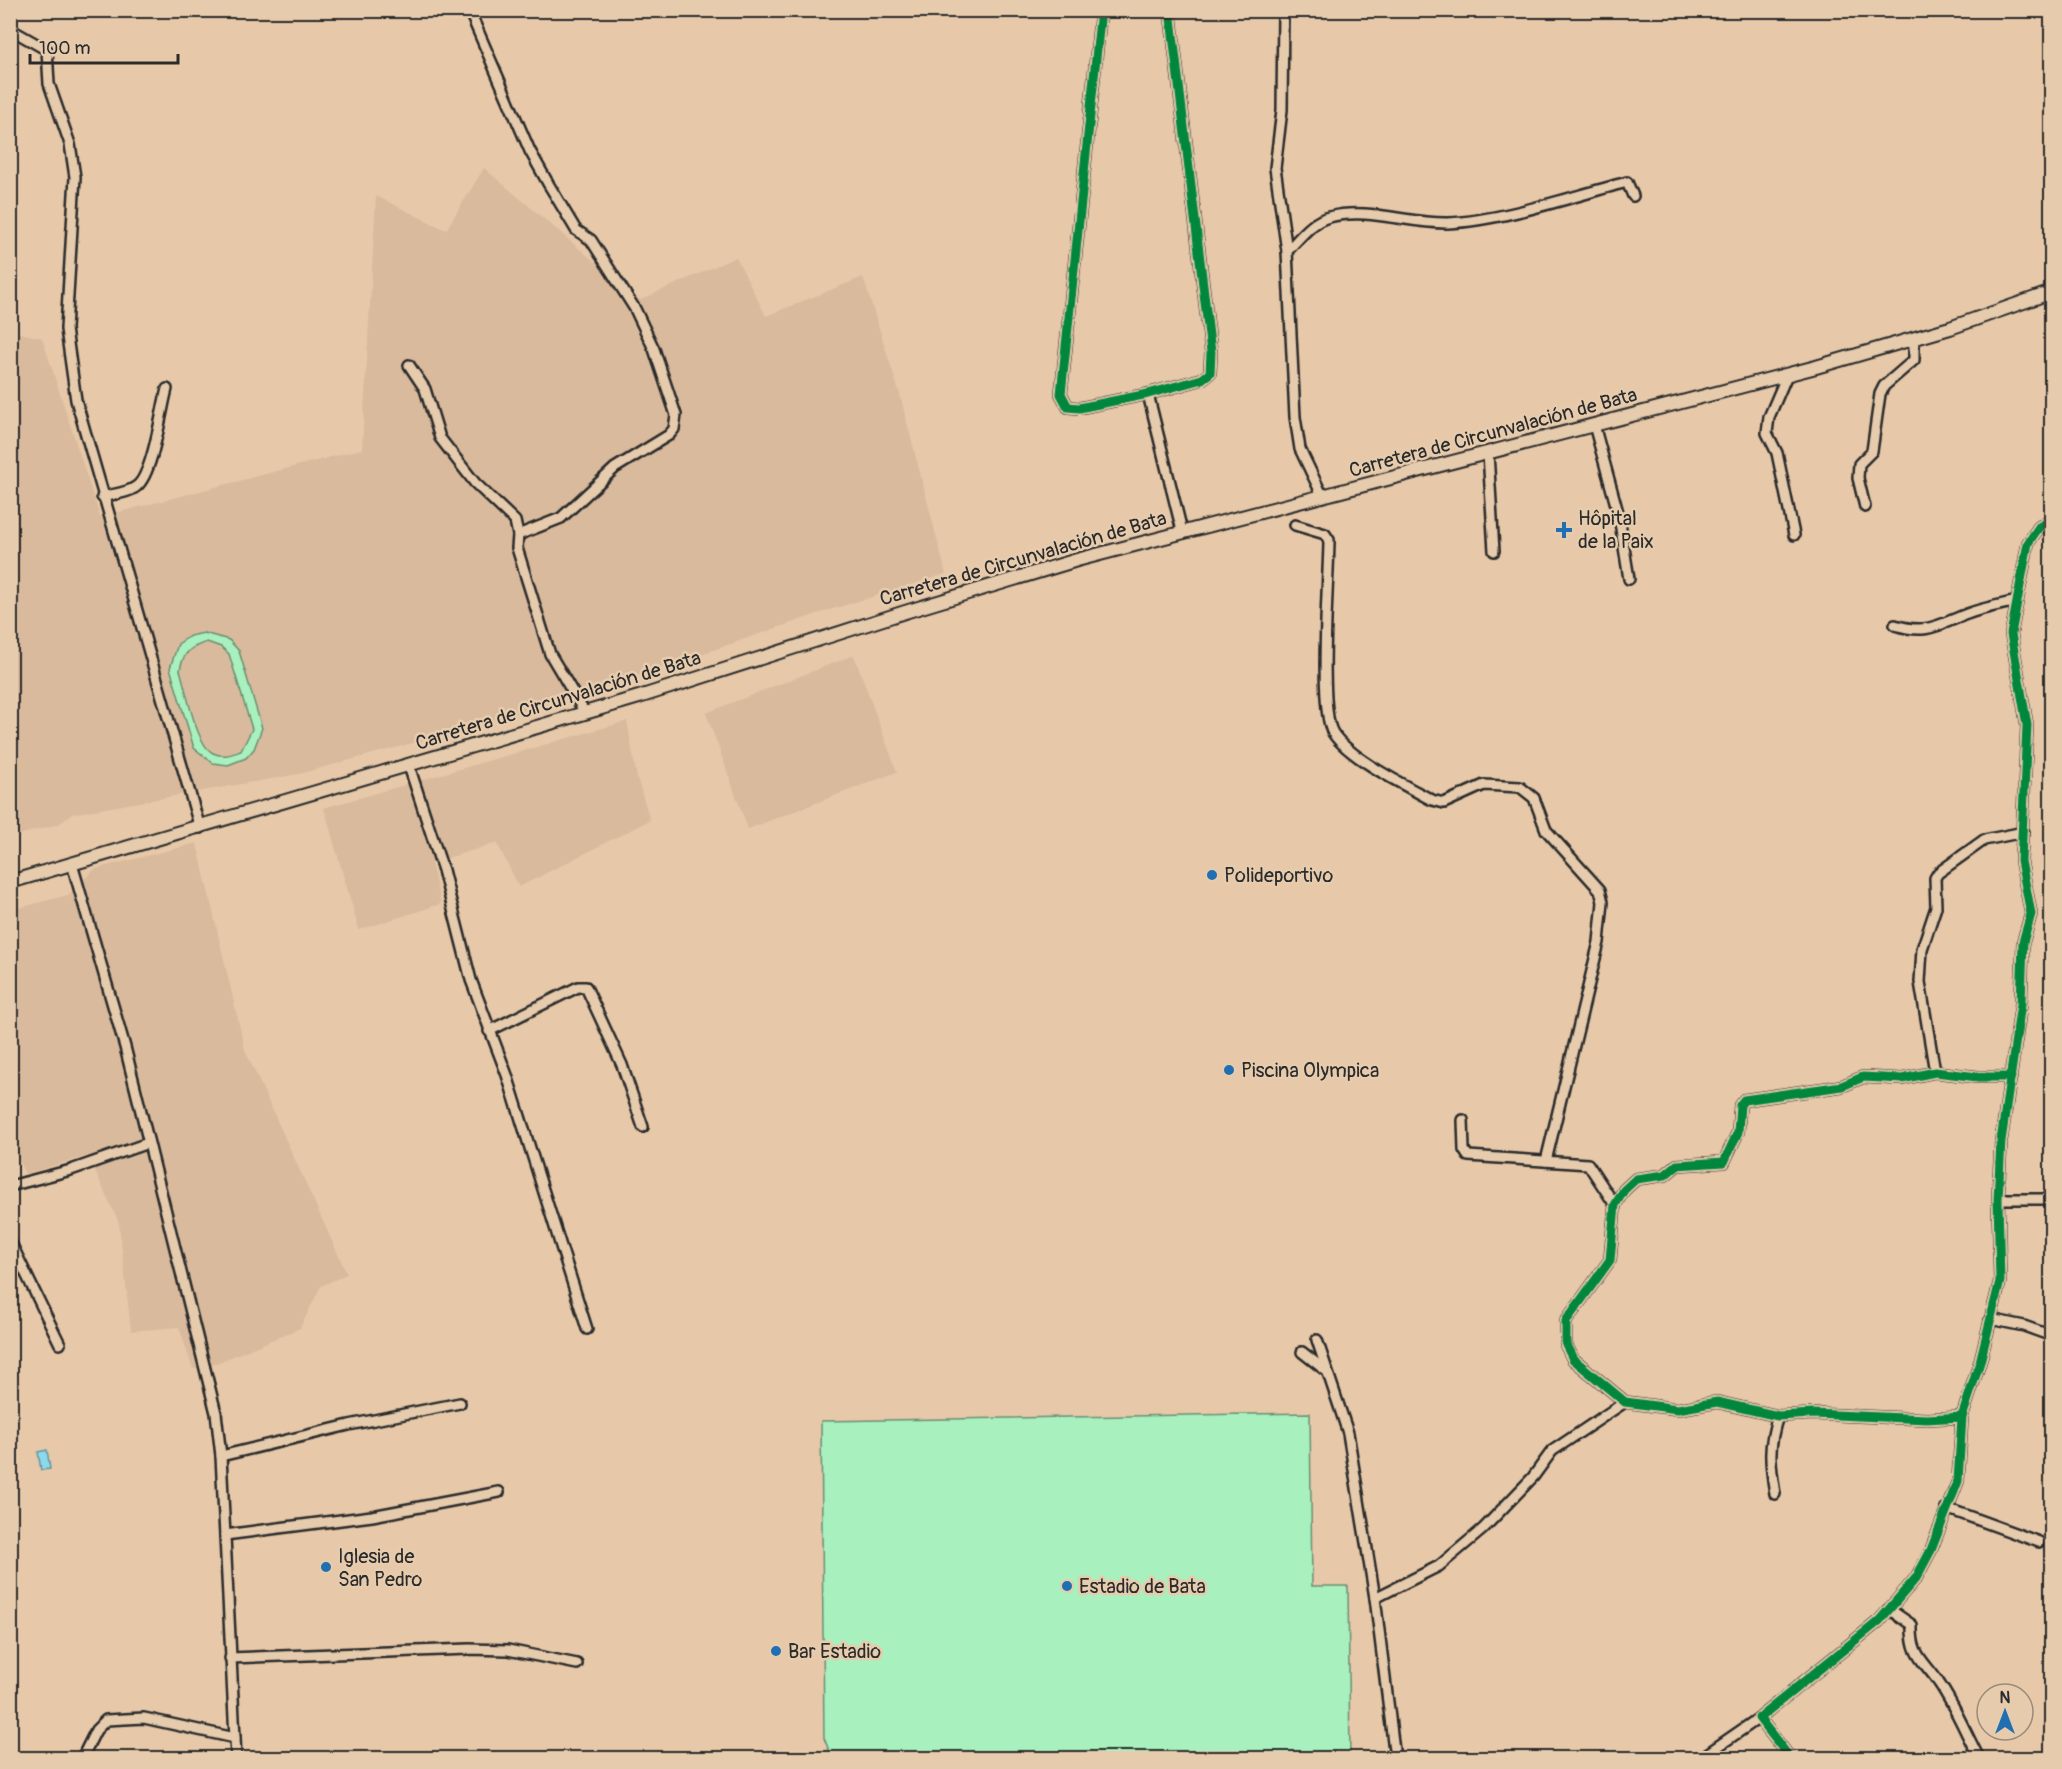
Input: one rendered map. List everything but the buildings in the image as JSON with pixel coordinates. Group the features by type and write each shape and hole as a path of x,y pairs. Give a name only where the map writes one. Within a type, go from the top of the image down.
{"main road":[{"name":"Carretera de Circunvalación de Bata","path":"10,882 585,713 947,598 1182,531 1323,497 1787,375 1992,315 2052,292"}],"street":[{"path":"469,10 530,151 576,230 591,240 635,309 654,349 675,415 674,429 669,435 615,468 561,518 518,535"},
{"path":"1101,10 1062,394 1068,407 1079,408 1148,394 1210,374 1211,352 1170,10"},
{"path":"1283,10 1282,110 1275,168 1287,251 1295,417 1300,448 1323,497"},
{"path":"10,29 47,50 53,99 70,144 75,177 66,329 76,400 102,497 200,828"},
{"path":"1287,251 1313,225 1326,218 1340,215 1357,213 1446,223 1489,217 1627,182 1633,196"},
{"path":"1865,507 1858,478 1859,464 1872,451 1880,394 1884,386 1914,360 1914,339"},
{"path":"409,365 425,389 440,438 475,483 515,521 518,535 517,548 550,654 585,713"},
{"path":"1787,375 1769,417 1767,433 1777,453 1794,535"},
{"path":"102,497 130,490 141,482 152,456 168,389"},
{"path":"1148,394 1182,531"},
{"path":"1594,425 1619,516 1629,579"},
{"path":"1488,453 1494,551"},
{"path":"1701,1758 1759,1718 1776,1702 1846,1649 1889,1609 1916,1578 1931,1550 1959,1474 1962,1417 2000,1281 1998,1199 2001,1142 2021,1004 2022,953 2031,914 2021,861 2028,732 2012,641 2028,543 2039,527 2052,520"},
{"path":"1295,525 1325,534 1329,540 1325,688 1332,732 1349,750 1432,800 1444,802 1484,784 1510,785 1528,792 1534,798 1546,830 1600,890 1603,902 1599,942 1546,1161"},
{"path":"1895,625 1911,630 1939,627 1965,615 2017,601"},
{"path":"409,766 443,870 471,980 507,1075 587,1329"},
{"path":"1935,1072 1920,982 1922,949 1936,908 1935,878 1938,873 1984,840 2024,832"},
{"path":"72,864 125,1047 209,1381 221,1456 236,1758"},
{"path":"489,1030 506,1025 578,987 586,987 622,1065 643,1127"},
{"path":"1962,1417 1916,1419 1813,1414 1778,1416 1717,1402 1678,1408 1625,1402 1573,1359 1566,1345 1566,1321 1610,1260 1615,1205 1624,1190 1636,1179 1665,1175 1677,1165 1724,1162 1738,1132 1740,1105 1744,1100 1842,1086 1863,1077 1902,1079 1935,1072 1978,1077 2011,1077"},
{"path":"1463,1120 1464,1150 1468,1156 1591,1166 1615,1205"},
{"path":"10,1186 71,1170 148,1143"},
{"path":"1998,1199 2052,1199"},
{"path":"10,1241 60,1344"},
{"path":"1990,1319 2024,1326 2052,1336"},
{"path":"1317,1340 1325,1370 1340,1405 1348,1433 1375,1598 1395,1758"},
{"path":"1302,1352 1325,1370"},
{"path":"1375,1598 1439,1566 1483,1529 1533,1478 1552,1451 1625,1402"},
{"path":"221,1456 349,1425 460,1403"},
{"path":"1775,1494 1770,1438 1778,1416"},
{"path":"225,1535 372,1516 499,1492"},
{"path":"1946,1508 2040,1542"},
{"path":"1889,1609 1912,1625 1912,1643 1921,1663 1939,1682 1979,1758"},
{"path":"230,1658 469,1649 508,1650 577,1664"},
{"path":"82,1758 96,1731 106,1719 144,1718 235,1738"},
{"path":"1759,1718 1790,1758"}],"shaded area":[{"path":"484,168 640,300 736,257 766,316 863,277 900,395 946,574 823,612 609,686 439,736 299,774 72,814 59,824 11,837 11,331 42,338 100,517 362,449 376,196 446,230"},
{"path":"854,655 897,772 748,829 706,713"},
{"path":"627,721 637,778 650,820 519,887 497,843 431,863 441,904 359,930 324,808"},
{"path":"197,843 245,1050 347,1274 321,1286 300,1328 219,1362 193,1369 179,1327 131,1331 119,1223 88,1156 25,1174 11,1143 11,910 68,895 95,869"}],"green space":[{"path":"204,633 229,640 239,651 262,728 254,749 246,758 228,765 213,763 194,748 170,668 178,644 190,636","holes":["207,642 221,647 229,654 252,729 241,751 224,755 213,753 202,739 192,716 180,670 183,659 192,648"]},
{"name":"Estadio de Bata","path":"1310,1413 1312,1586 1348,1586 1350,1758 832,1758 824,1738 821,1421"}],"water":[{"path":"47,1450 50,1469 41,1470 38,1452"}],"cycle path":[{"path":"1101,10 1061,394 1068,407 1079,408 1148,394 1202,379 1210,373 1211,352 1170,10"},
{"path":"1790,1758 1759,1718 1879,1621 1916,1578 1931,1550 1958,1481 1962,1417 1980,1362 2000,1281 1998,1199 2001,1141 2021,1004 2023,942 2031,914 2021,861 2027,725 2011,634 2028,543 2039,527 2052,520"},
{"path":"1962,1417 1927,1419 1813,1414 1778,1416 1717,1402 1678,1409 1625,1402 1573,1359 1566,1345 1566,1321 1610,1260 1615,1205 1624,1190 1636,1179 1665,1175 1677,1165 1724,1162 1738,1132 1740,1105 1744,1100 1842,1086 1863,1077 1902,1079 1935,1072 1978,1077 2011,1077"}],"place":[{"name":"Hôpital de la Paix","path":"1564,530"},
{"name":"Polideportivo","path":"1212,875"},
{"name":"Piscina Olympica","path":"1229,1070"},
{"name":"Iglesia de San Pedro","path":"326,1567"},
{"name":"Estadio de Bata","path":"1067,1586"},
{"name":"Bar Estadio","path":"776,1651"}]}
